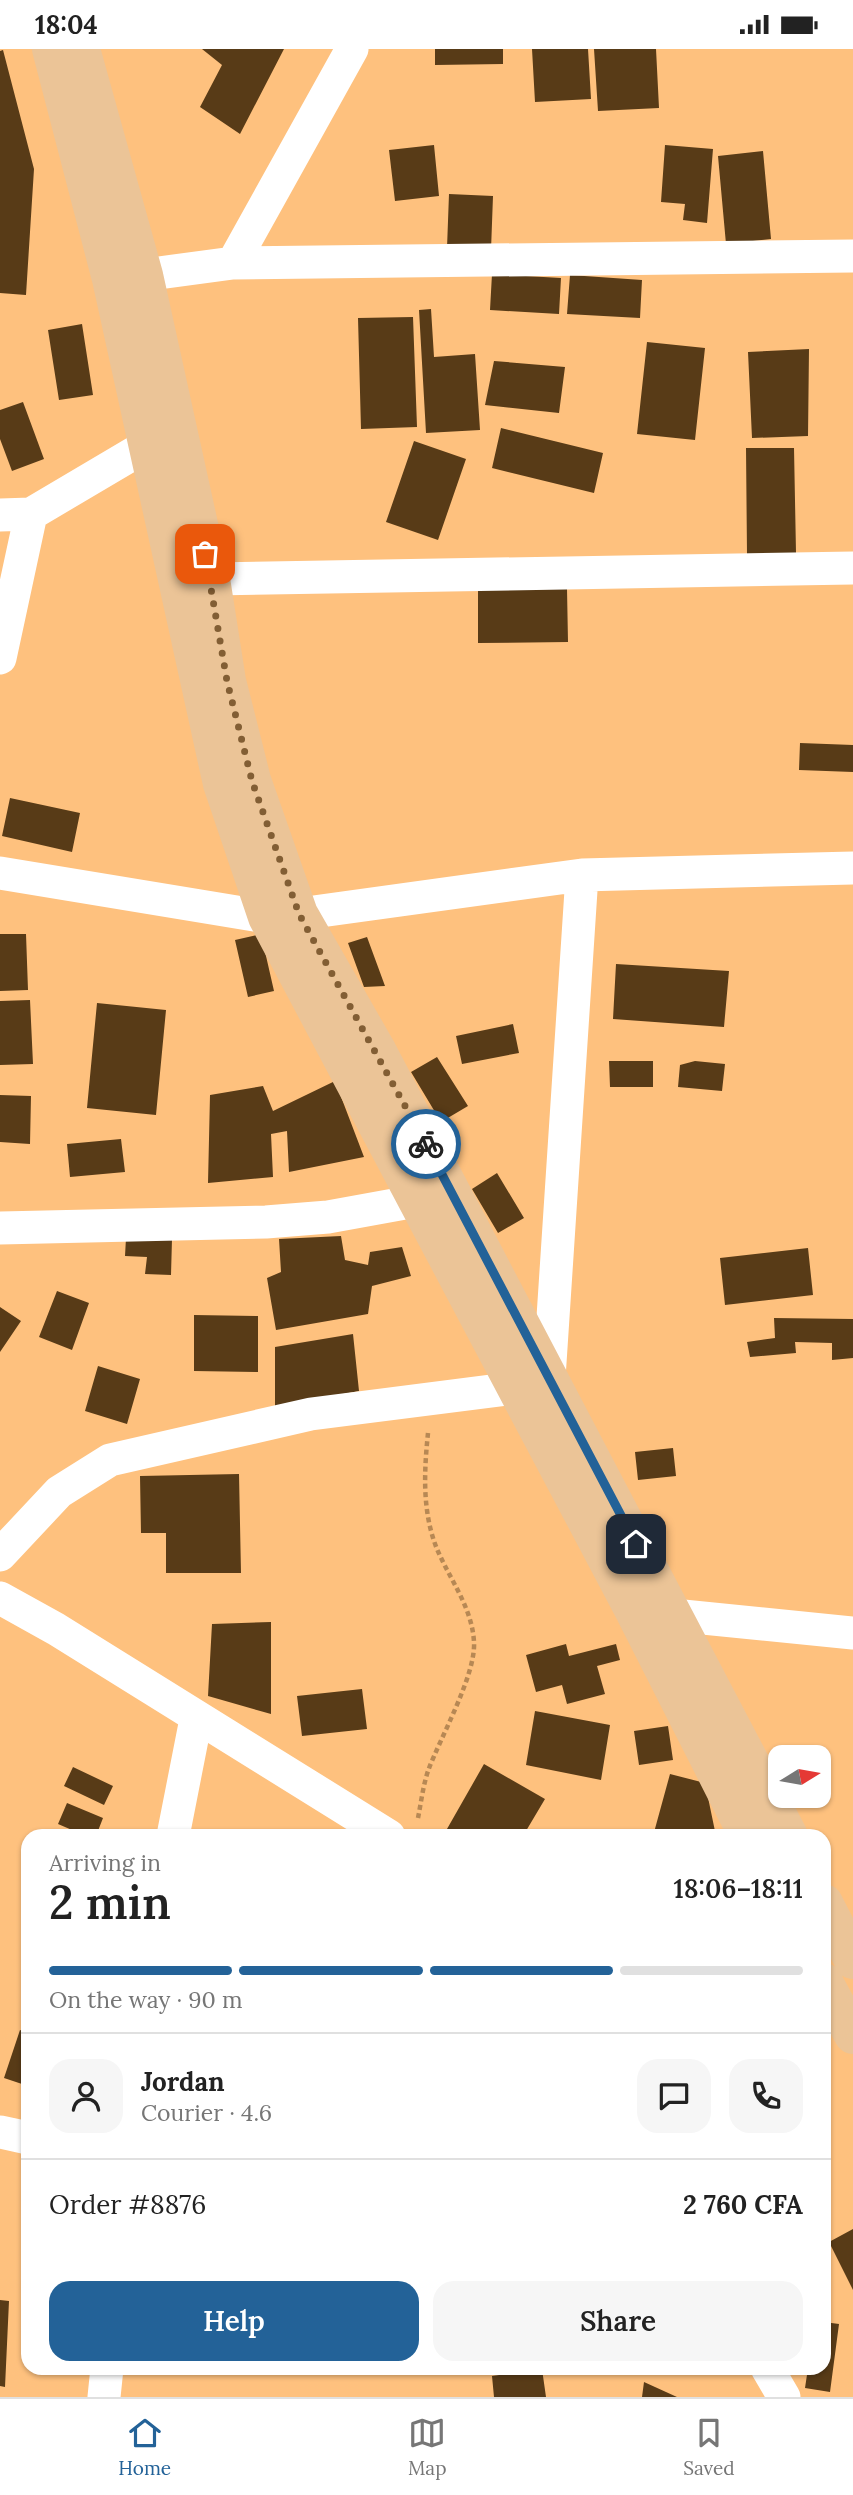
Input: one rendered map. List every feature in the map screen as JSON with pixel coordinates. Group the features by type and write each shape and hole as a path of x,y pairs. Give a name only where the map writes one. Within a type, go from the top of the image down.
{"main road":[{"path":"51,49 111,279 222,784 416,1201 532,1383 673,1615 785,1829"},
{"path":"81,49 144,275 211,579 227,681 283,915 378,1052 745,1829"},
{"path":"836,1911 853,1960"},
{"path":"831,1995 853,2035"}],"street":[{"path":"233,263 352,49"},
{"path":"144,275 233,263 853,256"},
{"path":"0,658 16,514 146,446"},
{"path":"211,579 853,568"},
{"path":"0,873 283,915 582,875 853,868"},
{"path":"0,1555 59,1492 110,1459 311,1414 532,1383 582,875"},
{"path":"0,1228 266,1222 328,1217 416,1201"},
{"path":"0,1598 56,1629 196,1719 401,1829"},
{"path":"673,1615 853,1633"},
{"path":"174,1829 196,1719"},
{"path":"0,2132 21,2136"},
{"path":"104,2397 106,2375"},
{"path":"771,2375 784,2397"}],"path":[{"path":"403,1829 463,1687 475,1644 470,1614 437,1548 427,1514 425,1466 432,1398"}],"building":[{"path":"202,49 284,49 240,134 200,107 222,65"},
{"path":"435,49 503,49 503,64 435,65"},
{"path":"532,49 588,49 591,99 535,102"},
{"path":"594,49 656,49 659,108 598,111"},
{"path":"3,50 34,169 26,295 0,293 0,51"},
{"path":"434,145 439,196 395,201 389,150"},
{"path":"665,145 713,149 707,223 683,220 685,204 661,202"},
{"path":"763,151 771,239 726,244 718,156"},
{"path":"449,194 493,196 491,250 447,248"},
{"path":"492,274 561,278 559,314 490,310"},
{"path":"570,275 642,280 640,318 567,314"},
{"path":"431,309 434,357 475,354 480,430 426,433 419,310"},
{"path":"413,317 417,427 361,429 358,318"},
{"path":"82,324 93,395 59,400 48,330"},
{"path":"647,342 705,348 695,440 637,434"},
{"path":"809,349 808,436 752,438 748,352"},
{"path":"494,361 565,367 559,413 485,405"},
{"path":"23,402 44,459 12,471 0,439 0,410"},
{"path":"501,428 603,453 594,493 492,468"},
{"path":"414,441 466,459 438,540 386,522"},
{"path":"746,448 794,448 796,553 747,554"},
{"path":"478,589 567,589 568,642 478,643"},
{"path":"800,743 853,745 853,772 799,770"},
{"path":"10,798 80,813 72,852 2,836"},
{"path":"0,934 26,934 28,990 0,991"},
{"path":"261,934 274,991 248,997 235,940"},
{"path":"367,937 385,986 364,987 348,943"},
{"path":"616,964 729,971 724,1027 613,1019"},
{"path":"30,1000 33,1064 0,1065 0,1001"},
{"path":"97,1003 166,1010 156,1115 87,1108"},
{"path":"513,1024 519,1053 462,1064 456,1036"},
{"path":"437,1057 468,1106 441,1122 411,1072"},
{"path":"609,1061 653,1061 653,1087 610,1087"},
{"path":"695,1061 725,1064 722,1091 678,1087 680,1065"},
{"path":"335,1081 364,1157 289,1172 287,1131 271,1134 273,1177 208,1183 210,1095 263,1086 273,1111"},
{"path":"0,1095 31,1096 30,1144 0,1142"},
{"path":"121,1139 125,1172 70,1177 67,1144"},
{"path":"497,1173 524,1218 498,1233 472,1189"},
{"path":"341,1236 345,1260 368,1265 370,1252 402,1247 411,1276 372,1286 368,1314 276,1330 267,1278 281,1272 279,1239"},
{"path":"126,1238 172,1239 171,1275 145,1274 147,1257 125,1256"},
{"path":"808,1248 813,1295 725,1305 720,1258"},
{"path":"57,1291 89,1303 72,1350 39,1337"},
{"path":"0,1307 21,1321 0,1352"},
{"path":"194,1315 258,1316 258,1372 194,1371"},
{"path":"774,1318 853,1319 853,1358 832,1360 832,1343 795,1342 796,1353 750,1357 747,1342 775,1338"},
{"path":"353,1334 359,1391 275,1407 275,1347"},
{"path":"98,1366 140,1379 127,1424 85,1411"},
{"path":"673,1448 676,1476 638,1480 635,1452"},
{"path":"239,1474 241,1573 166,1573 166,1533 141,1533 140,1476"},
{"path":"271,1622 271,1714 208,1696 212,1624"},
{"path":"566,1644 569,1656 616,1644 620,1660 597,1666 605,1694 567,1704 562,1685 536,1692 526,1655"},
{"path":"362,1689 367,1729 302,1736 297,1696"},
{"path":"535,1711 610,1725 601,1780 526,1765"},
{"path":"668,1726 673,1760 639,1765 634,1731"},
{"path":"484,1764 545,1799 527,1829 447,1829"},
{"path":"73,1767 113,1786 104,1805 64,1786"},
{"path":"670,1774 705,1783 715,1829 655,1829"},
{"path":"67,1803 103,1818 99,1829 70,1829 58,1824"},
{"path":"20,2030 21,2084 4,2078"},
{"path":"853,2229 853,2290 831,2246 831,2241"},
{"path":"0,2300 9,2301 5,2387 0,2386"},
{"path":"831,2323 839,2324 830,2392 805,2388 807,2375 831,2375"},
{"path":"543,2375 546,2397 494,2397 492,2376"},
{"path":"644,2382 677,2397 642,2397"}],"way so far":[{"path":"205,554 227,681 252,781 299,914 378,1052 426,1144"}],"route":[{"path":"426,1144 636,1544"}]}
